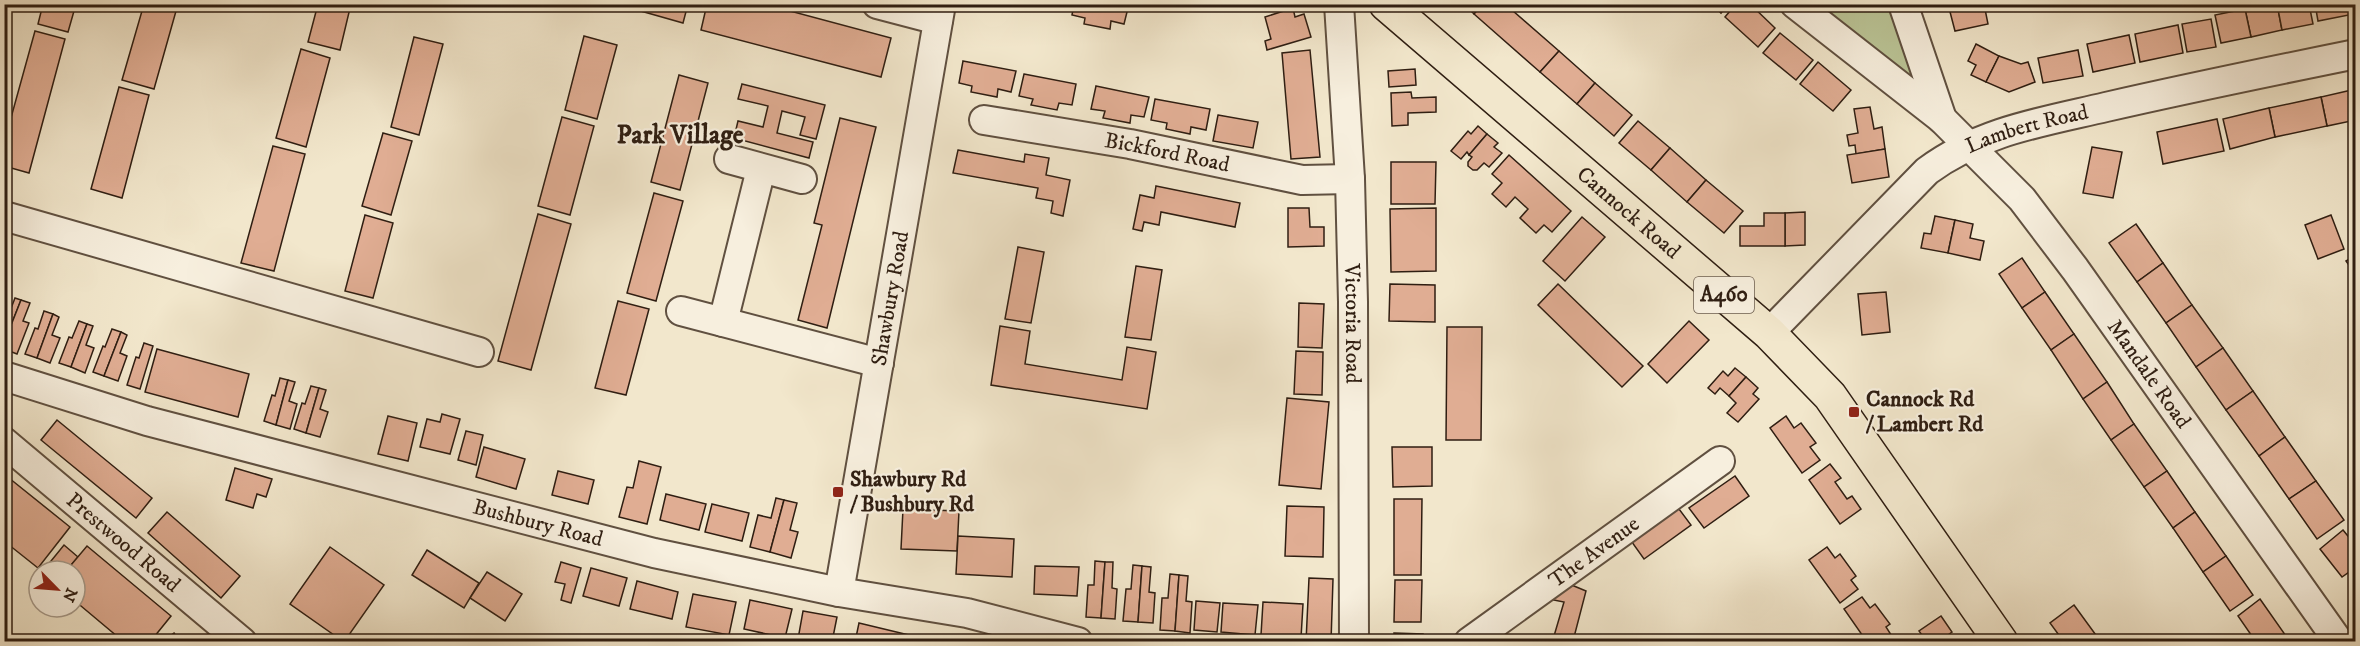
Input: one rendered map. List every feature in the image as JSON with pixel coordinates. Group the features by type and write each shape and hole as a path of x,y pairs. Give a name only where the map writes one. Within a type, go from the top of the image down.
{"highway":[{"name":"Cannock Road","path":"1386,4 1428,43 1769,333 1830,396 2001,642"}],"street":[{"path":"877,4 939,12"},
{"name":"Victoria Road","path":"1339,4 1350,179 1355,424 1354,642"},
{"name":"Mandale Road","path":"1796,4 1942,119 2022,199 2342,632"},
{"path":"1903,4 1942,119"},
{"name":"Shawbury Road","path":"839,592 939,12"},
{"name":"Lambert Road","path":"1769,333 1927,171 1949,155 2003,132 2037,123 2355,54"},
{"name":"Bickford Road","path":"984,120 1130,144 1302,180 1350,179"},
{"path":"729,159 802,179"},
{"path":"723,322 761,169"},
{"path":"4,216 479,352"},
{"path":"681,311 879,363"},
{"name":"Bushbury Road","path":"4,376 147,421 654,553 839,592 967,613 1078,642"},
{"name":"Prestwood Road","path":"4,442 242,642"},
{"name":"The Avenue","path":"1470,642 1720,461"}],"green space":[{"path":"1819,5 1893,5 1914,81 1904,76"}],"building":[{"path":"43,4 76,4 68,32 38,24"},
{"path":"144,4 178,4 154,89 122,80"},
{"path":"318,4 351,4 340,50 308,42"},
{"path":"616,4 688,4 683,23"},
{"path":"707,4 764,4 891,38 881,77 701,30"},
{"path":"1074,4 1129,4 1124,24 1111,21 1110,29 1084,24 1085,18 1072,15"},
{"path":"1464,4 1483,4 1474,14"},
{"path":"1483,4 1505,4 1559,51 1540,72 1474,14"},
{"path":"1712,4 1728,4 1721,13"},
{"path":"1736,4 1750,4 1775,28 1758,47 1725,17"},
{"path":"1940,4 1960,4 1960,6 1984,4 1988,24 1955,31 1949,8 1941,10"},
{"path":"2277,4 2282,30 2251,37 2245,9"},
{"path":"2277,4 2309,4 2313,24 2282,30"},
{"path":"2315,4 2353,4 2354,14 2318,21"},
{"path":"1293,8 1295,17 1304,14 1311,37 1267,50 1265,41 1271,39 1265,17"},
{"path":"2245,9 2251,37 2221,43 2215,15"},
{"path":"2211,19 2216,47 2187,52 2182,24"},
{"path":"2178,25 2183,53 2140,62 2135,34"},
{"path":"35,31 65,39 29,173 4,166 4,143"},
{"path":"1780,33 1813,60 1796,80 1763,53"},
{"path":"2129,35 2135,63 2093,72 2087,44"},
{"path":"584,36 617,45 597,119 565,110"},
{"path":"414,37 443,44 419,135 391,127"},
{"path":"1976,44 1999,56 1986,82 1971,75 1976,65 1968,61"},
{"path":"301,49 330,58 306,147 276,138"},
{"path":"1310,50 1320,157 1291,159 1282,53"},
{"path":"2078,50 2083,76 2043,83 2038,58"},
{"path":"1559,51 1595,83 1577,104 1540,72"},
{"path":"1999,56 2021,64 2028,62 2035,82 2009,92 1986,82"},
{"path":"963,61 1016,71 1011,92 998,89 997,97 971,92 972,86 959,83"},
{"path":"1818,62 1851,90 1833,111 1800,84"},
{"path":"1415,69 1416,85 1389,87 1388,71"},
{"path":"1024,74 1076,84 1072,105 1059,103 1057,110 1031,105 1033,99 1019,96"},
{"path":"679,75 708,83 680,190 651,182"},
{"path":"1595,83 1632,115 1614,136 1577,104"},
{"path":"742,84 825,105 816,139 800,135 805,117 782,111 777,133 813,142 809,158 734,138 738,121 763,127 768,106 738,99"},
{"path":"1096,86 1149,97 1144,117 1131,115 1130,123 1103,118 1105,111 1091,109"},
{"path":"119,87 149,95 122,198 91,189"},
{"path":"2356,89 2356,120 2327,126 2321,97"},
{"path":"1411,92 1412,98 1436,97 1436,112 1408,113 1408,125 1392,126 1391,93"},
{"path":"2321,97 2327,126 2275,137 2269,108"},
{"path":"1155,99 1210,109 1206,130 1191,127 1190,134 1166,129 1167,123 1151,120"},
{"path":"1870,107 1874,129 1882,127 1885,149 1856,154 1855,145 1849,146 1847,135 1858,133 1854,109"},
{"path":"2269,108 2275,137 2230,149 2223,119"},
{"path":"1218,115 1258,122 1253,148 1213,141"},
{"path":"562,117 594,126 570,215 538,206"},
{"path":"840,118 876,127 827,328 798,320 822,225 814,223"},
{"path":"2217,119 2224,151 2163,164 2157,132"},
{"path":"1638,121 1670,148 1651,170 1619,143"},
{"path":"1478,126 1487,134 1469,155 1467,152 1461,159 1451,151 1468,131 1471,134"},
{"path":"383,133 412,141 391,215 362,206"},
{"path":"1487,134 1498,143 1494,147 1502,153 1489,167 1484,163 1477,170 1473,170 1468,166 1472,157 1469,155"},
{"path":"273,146 305,154 274,271 241,263"},
{"path":"2092,147 2122,152 2113,198 2083,193"},
{"path":"1670,148 1706,180 1687,202 1651,170"},
{"path":"1885,149 1889,177 1852,183 1847,155"},
{"path":"958,150 1024,162 1025,154 1049,158 1046,175 1070,180 1063,216 1051,213 1053,201 1036,198 1038,188 953,173"},
{"path":"1509,155 1571,211 1552,232 1544,225 1536,233 1520,218 1528,209 1515,197 1506,207 1492,194 1502,183 1492,174"},
{"path":"1391,162 1436,162 1435,204 1391,204"},
{"path":"1706,180 1743,211 1724,233 1687,202"},
{"path":"1156,186 1240,203 1235,227 1161,212 1159,225 1144,222 1142,231 1133,229 1140,195 1154,198"},
{"path":"654,193 683,201 656,301 627,293"},
{"path":"1288,208 1309,208 1310,227 1324,227 1324,246 1288,247"},
{"path":"1436,208 1436,271 1391,272 1390,209"},
{"path":"1805,212 1805,245 1785,246 1785,213"},
{"path":"1764,213 1785,213 1785,246 1740,246 1740,226 1764,226"},
{"path":"538,214 571,224 531,370 498,361"},
{"path":"365,215 393,223 373,298 345,291"},
{"path":"2331,215 2344,249 2318,259 2305,225"},
{"path":"1935,216 1955,220 1948,253 1921,248 1924,233 1931,234"},
{"path":"1582,217 1605,237 1565,281 1543,261"},
{"path":"1955,220 1973,224 1970,238 1984,241 1980,260 1948,253"},
{"path":"2136,224 2163,263 2137,282 2109,243"},
{"path":"1018,247 1044,252 1031,323 1005,319"},
{"path":"2356,255 2356,275 2346,261"},
{"path":"2022,258 2045,292 2022,308 1999,274"},
{"path":"2163,263 2192,305 2166,323 2137,282"},
{"path":"1136,266 1162,270 1151,340 1125,337"},
{"path":"1390,284 1435,285 1435,322 1389,321"},
{"path":"1558,284 1643,366 1622,387 1538,305"},
{"path":"1886,292 1890,332 1862,335 1858,294"},
{"path":"2045,292 2074,334 2051,350 2022,308"},
{"path":"15,298 21,300 4,343 4,315 8,316"},
{"path":"21,300 30,303 23,321 29,323 17,354 4,349 4,343"},
{"path":"618,301 649,309 626,395 595,388"},
{"path":"1299,303 1324,304 1322,348 1298,347"},
{"path":"2192,305 2223,348 2196,367 2166,323"},
{"path":"44,311 53,314 37,358 25,354"},
{"path":"53,314 59,317 52,335 60,338 50,363 37,358"},
{"path":"79,321 87,324 71,367 59,363 69,337 72,338"},
{"path":"1689,321 1709,340 1667,383 1648,364"},
{"path":"87,324 93,326 86,345 94,348 85,373 71,367"},
{"path":"1000,326 1030,331 1025,364 1122,380 1127,347 1156,352 1147,409 991,385"},
{"path":"1447,327 1482,327 1481,440 1446,440"},
{"path":"112,329 121,332 104,376 93,372"},
{"path":"121,332 127,335 120,353 127,356 118,381 104,376"},
{"path":"2074,334 2107,382 2083,399 2051,350"},
{"path":"144,343 153,346 140,389 127,385 136,357 139,358"},
{"path":"2223,348 2253,391 2226,410 2196,367"},
{"path":"157,349 249,374 238,417 145,392"},
{"path":"1296,351 1323,352 1322,395 1294,394"},
{"path":"1735,368 1746,377 1729,396 1720,388 1715,394 1708,388 1723,371 1728,376"},
{"path":"1746,377 1758,388 1753,394 1759,399 1738,422 1727,413 1736,403 1729,396"},
{"path":"280,378 288,380 276,425 264,421"},
{"path":"288,380 295,382 289,401 297,404 290,429 276,425"},
{"path":"2107,382 2134,424 2111,440 2083,399"},
{"path":"311,386 319,388 306,433 294,429 302,403 305,404"},
{"path":"319,388 326,390 320,409 328,412 320,437 306,433"},
{"path":"2253,391 2285,437 2259,456 2226,410"},
{"path":"1287,398 1329,402 1321,489 1279,485"},
{"path":"442,414 460,419 450,454 420,447 427,419 440,422"},
{"path":"388,416 417,423 408,461 378,454"},
{"path":"1786,416 1794,428 1801,423 1816,443 1810,447 1820,460 1802,473 1770,428"},
{"path":"57,420 152,498 136,518 41,440"},
{"path":"2134,424 2167,471 2144,487 2111,440"},
{"path":"466,431 483,435 476,465 458,460"},
{"path":"2285,437 2316,481 2289,499 2259,456"},
{"path":"484,447 525,459 516,489 476,477"},
{"path":"1392,447 1432,447 1432,486 1393,487"},
{"path":"639,461 661,467 647,524 619,517 627,487 633,488"},
{"path":"1830,464 1841,478 1835,482 1847,499 1852,496 1861,509 1840,524 1809,480"},
{"path":"235,468 272,479 266,497 257,494 253,508 226,500"},
{"path":"558,471 594,480 588,504 552,495"},
{"path":"2167,471 2195,512 2173,528 2144,487"},
{"path":"4,474 70,527 45,559 27,559 4,541"},
{"path":"1735,476 1749,496 1704,528 1689,508"},
{"path":"2316,481 2344,520 2317,539 2289,499"},
{"path":"666,494 706,504 699,530 660,520"},
{"path":"776,498 784,500 770,552 750,547 758,515 771,518"},
{"path":"1394,499 1422,499 1421,575 1394,575"},
{"path":"784,500 797,503 790,530 798,532 791,558 770,552"},
{"path":"712,504 749,513 742,541 705,532"},
{"path":"1676,505 1691,525 1644,559 1629,538"},
{"path":"1287,506 1324,507 1323,557 1285,556"},
{"path":"903,509 959,511 957,551 901,549"},
{"path":"167,512 240,576 221,598 148,533"},
{"path":"2195,512 2226,556 2203,572 2173,528"},
{"path":"2343,530 2356,546 2356,567 2342,577 2320,549"},
{"path":"958,536 1014,539 1012,577 956,574"},
{"path":"64,545 78,557 76,559 53,559"},
{"path":"87,546 171,616 150,642 124,642 87,611 87,559 76,559"},
{"path":"330,547 384,585 344,642 290,604"},
{"path":"1827,547 1835,558 1840,554 1856,576 1851,580 1858,589 1840,603 1809,560"},
{"path":"427,550 479,583 464,608 412,575"},
{"path":"2226,556 2253,595 2230,611 2203,572"},
{"path":"1095,561 1105,562 1101,618 1086,617 1088,585 1094,585"},
{"path":"561,562 581,568 571,603 561,600 565,584 555,582"},
{"path":"1105,562 1113,562 1112,588 1117,589 1115,619 1101,618"},
{"path":"1133,565 1142,566 1138,622 1123,621 1126,589 1131,589"},
{"path":"1035,566 1079,567 1077,596 1034,594"},
{"path":"1142,566 1151,567 1149,592 1155,593 1153,623 1138,622"},
{"path":"591,568 627,578 619,606 583,596"},
{"path":"487,572 522,594 505,621 470,598"},
{"path":"1170,574 1179,575 1175,631 1160,630 1162,598 1168,598"},
{"path":"1179,575 1188,576 1186,601 1192,602 1190,633 1175,631"},
{"path":"1309,578 1333,579 1331,642 1306,642"},
{"path":"1395,580 1422,580 1421,622 1394,622"},
{"path":"637,581 678,592 672,619 630,609"},
{"path":"1562,581 1586,591 1573,641 1554,636 1564,602 1544,598"},
{"path":"693,594 736,602 729,635 686,627"},
{"path":"1862,597 1870,608 1875,604 1890,624 1886,627 1895,641 1867,642 1844,609"},
{"path":"2260,599 2286,636 2279,642 2256,642 2238,616"},
{"path":"750,600 792,609 785,638 744,629"},
{"path":"1196,601 1220,603 1217,632 1194,630"},
{"path":"1263,602 1303,604 1301,638 1261,635"},
{"path":"1223,603 1258,605 1255,635 1221,632"},
{"path":"2074,605 2101,642 2064,642 2050,623"},
{"path":"803,611 837,617 832,642 798,639"},
{"path":"1941,616 1952,632 1948,635 1952,642 1927,642 1919,631"},
{"path":"859,623 938,642 855,642"},
{"path":"174,633 180,642 162,642"},
{"path":"1394,633 1423,634 1422,642 1394,642"}],"place":[{"name":"Cannock Rd / Lambert Rd","path":"1854,412"},
{"name":"Shawbury Rd / Bushbury Rd","path":"838,492"}],"district":[{"name":"Park Village","path":"680,135"}]}
